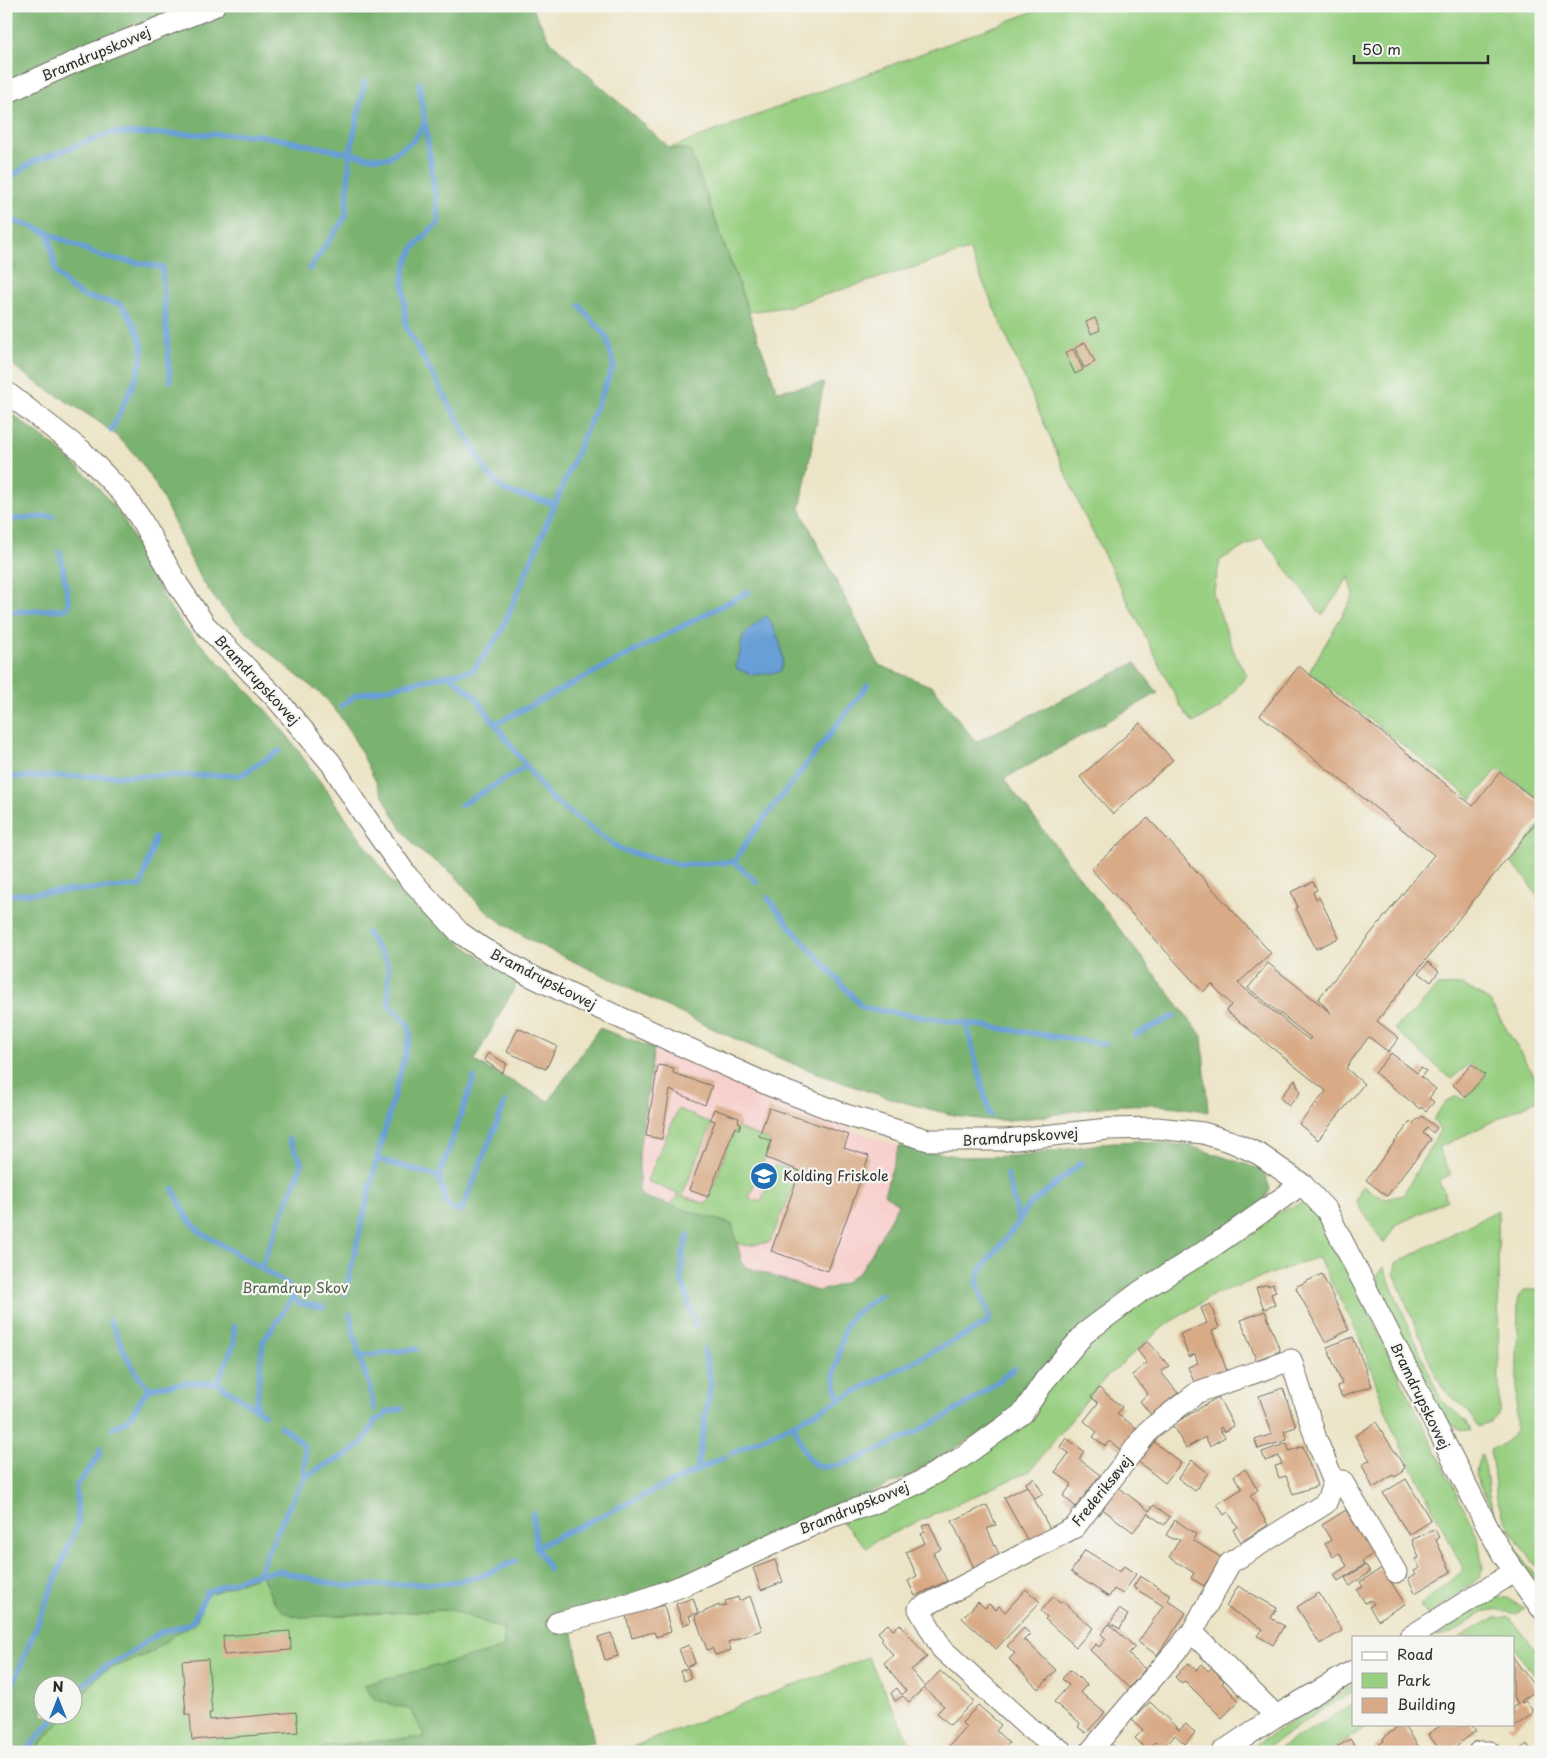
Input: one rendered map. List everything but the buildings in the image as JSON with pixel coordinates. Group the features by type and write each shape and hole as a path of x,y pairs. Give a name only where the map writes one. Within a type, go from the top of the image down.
{"street":[{"name":"Bramdrupskovvej","path":"6,93 90,55 214,6"},
{"name":"Bramdrupskovvej","path":"6,392 81,450 124,494 140,518 178,585 205,625 275,697 331,763 362,812 408,877 459,932 482,948 529,975 769,1085 846,1115 928,1140 1006,1140 1108,1129 1157,1128 1203,1134 1232,1142 1260,1154 1302,1184 1327,1211 1452,1460 1503,1555 1541,1608"},
{"name":"Bramdrupskovvej","path":"557,1623 637,1602 682,1586 830,1517 872,1504 907,1488 961,1458 1023,1413 1046,1380 1085,1333 1141,1290 1215,1245 1302,1184"},
{"name":"Frederiksøvej","path":"1063,1752 1029,1728 942,1650 919,1609 1075,1527 1150,1429 1198,1392 1291,1360 1316,1439 1334,1482 1342,1481 1396,1572"},
{"path":"1090,1752 1192,1632 1230,1563 1326,1503 1334,1482"},
{"path":"1412,1636 1514,1572"},
{"path":"1192,1632 1276,1716"},
{"path":"1222,1752 1276,1716 1352,1672"},
{"path":"1479,1752 1489,1752"}],"shaded area":[{"name":"Kolding Friskole","path":"654,1048 796,1110 899,1146 895,1159 898,1204 872,1253 860,1271 844,1282 817,1291 743,1266 639,1192 639,1152"}],"green space":[{"path":"6,6 531,6 551,42 670,148 690,150 777,391 824,383 800,509 879,665 933,687 976,742 1135,663 1158,693 1004,779 1202,1036 1208,1112 1171,1106 1135,1105 1110,1106 1020,1119 982,1119 959,1116 888,1098 768,1053 690,1018 564,957 501,922 478,903 451,872 418,850 401,828 352,735 328,701 248,633 229,615 206,587 156,485 144,466 129,448 101,423 36,382 6,359"},
{"path":"1048,6 1541,6 1541,800 1498,769 1472,799 1309,672 1354,595 1349,577 1322,616 1262,537 1220,560 1213,595 1236,657 1247,675 1220,708 1193,723 1181,707 1082,511 969,250 786,307 749,312 690,150 670,148"},
{"name":"Bramdrup Skov","path":"6,410 57,448 92,480 121,515 168,605 185,628 259,702 289,738 391,881 456,940 517,983 474,1061 549,1101 599,1028 654,1048 639,1152 639,1192 644,1197 732,1224 743,1266 817,1291 844,1283 860,1271 872,1253 898,1204 884,1194 899,1146 961,1157 1020,1156 1113,1142 1139,1141 1190,1146 1263,1170 1270,1188 1262,1205 1138,1283 1005,1418 911,1475 671,1583 569,1613 594,1743 541,1752 321,1752 324,1746 425,1737 411,1710 375,1700 363,1685 504,1648 503,1629 451,1610 301,1617 292,1615 284,1612 275,1603 262,1575 207,1595 195,1624 177,1633 150,1653 102,1672 82,1695 82,1676 32,1676 32,1726 56,1726 33,1752 6,1752"},
{"path":"1541,823 1541,904 1529,882 1512,864"},
{"path":"1463,985 1489,1000 1541,1087 1541,1098 1438,1148 1451,1174 1439,1181 1447,1200 1396,1225 1384,1244 1356,1201 1362,1186 1385,1199 1403,1195 1440,1130 1433,1120 1445,1102 1457,1096 1463,1100 1486,1076 1471,1063 1451,1079 1394,1029 1419,1007 1437,986"},
{"path":"678,1109 712,1124 682,1196 707,1204 735,1127 771,1141 749,1198 761,1202 775,1165 800,1171 770,1242 746,1246 663,1217 678,1194 647,1181"},
{"path":"1303,1202 1315,1210 1333,1239 1478,1538 1483,1569 1479,1578 1428,1617 1419,1606 1464,1570 1393,1430 1358,1334 1318,1257 1215,1294 1163,1327 1101,1382 1030,1471 875,1541 867,1548 841,1521 910,1493 1134,1301 1275,1214"},
{"path":"1498,1210 1499,1413 1492,1421 1478,1428 1468,1411 1444,1390 1431,1365 1394,1273 1396,1263"},
{"path":"1383,1267 1441,1400 1467,1422 1471,1431 1462,1430 1454,1425 1440,1411 1377,1287 1377,1276"},
{"path":"1524,1290 1541,1290 1541,1572 1521,1545 1502,1512 1496,1492 1490,1450 1505,1443 1516,1431 1518,1297"},
{"path":"1481,1454 1485,1465 1490,1499 1499,1522 1541,1583 1541,1591 1503,1533 1475,1475"},
{"path":"262,1575 275,1603 284,1612 292,1615 301,1617 452,1610 503,1629 504,1648 364,1685 411,1710 426,1737 325,1746 321,1752 33,1752 56,1726 82,1726 82,1695 102,1672 150,1653 177,1633 195,1624 207,1595"},
{"path":"1506,1597 1524,1608 1515,1615 1503,1610 1492,1610 1474,1618 1456,1631 1436,1636 1492,1598"},
{"path":"1508,1617 1541,1655 1541,1683 1514,1649 1514,1636 1462,1636 1494,1618"},
{"path":"868,1657 914,1752 619,1752 852,1663"},
{"path":"1352,1686 1352,1693 1320,1711 1261,1752 1243,1752"},
{"path":"1352,1705 1352,1726 1367,1726 1329,1752 1273,1752"}],"water":[{"path":"767,616 782,650 783,658 780,672 752,675 737,669 736,665 745,634"}],"waterway":[{"path":"309,269 346,216 350,153 365,81"},
{"path":"6,180 32,162 111,133 259,135 367,157 388,158 414,140 425,123 419,83"},
{"path":"425,123 439,222 414,247 408,259 403,278 406,327 488,474 505,491 555,504"},
{"path":"6,220 29,225 103,257 162,267 170,381"},
{"path":"48,232 56,272 69,287 85,297 121,304 141,339 142,353 140,364 111,431"},
{"path":"341,706 356,695 473,670 500,634 614,365 606,336 580,306"},
{"path":"6,520 53,516"},
{"path":"6,612 66,609 69,603 60,552"},
{"path":"495,724 748,592"},
{"path":"448,675 473,694 550,798 621,850 681,865 734,862 752,834 868,685"},
{"path":"6,777 241,775 279,751"},
{"path":"461,805 527,766"},
{"path":"6,895 141,886 155,838"},
{"path":"734,862 757,882"},
{"path":"768,898 792,929 863,1008 1105,1044"},
{"path":"345,1294 377,1159 410,1036 409,1025 389,1005 388,964 367,933"},
{"path":"1135,1035 1174,1016"},
{"path":"966,1023 990,1115"},
{"path":"439,1177 474,1078"},
{"path":"377,1159 439,1177 446,1203 454,1210 462,1210 505,1103"},
{"path":"261,1268 302,1164 289,1139"},
{"path":"732,1453 793,1424 986,1324 990,1318 977,1283 980,1271 1019,1222 1027,1207 1081,1163"},
{"path":"1007,1174 1019,1222"},
{"path":"173,1189 187,1217 200,1232 289,1285 293,1297 263,1342 256,1409"},
{"path":"688,1235 683,1254 681,1278 696,1326"},
{"path":"839,1399 834,1376 845,1327 853,1315 881,1294"},
{"path":"293,1297 299,1303 323,1307"},
{"path":"350,1314 359,1356 369,1384 374,1409"},
{"path":"110,1320 132,1366 151,1390"},
{"path":"217,1383 234,1344 234,1326"},
{"path":"359,1356 416,1349"},
{"path":"697,1469 711,1383 704,1349"},
{"path":"793,1424 809,1459 818,1466 830,1467 868,1454 914,1433 965,1405 1014,1369"},
{"path":"112,1428 129,1419 146,1392 155,1387 188,1383 217,1383 264,1414"},
{"path":"258,1574 289,1506 306,1477 317,1469 353,1451 361,1444 375,1420 383,1417 386,1412 402,1409"},
{"path":"280,1426 296,1437 303,1446 305,1451 304,1477"},
{"path":"6,1702 78,1523 76,1486 99,1456 100,1448"},
{"path":"536,1547 725,1457"},
{"path":"533,1513 536,1547 549,1569"},
{"path":"82,1686 101,1669 123,1658 159,1633 187,1625 193,1621 207,1592 251,1575 278,1571 342,1586 448,1583 479,1577 516,1561"},
{"path":"25,1752 47,1726"}],"place":[{"name":"Kolding Friskole","path":"764,1176"}]}
